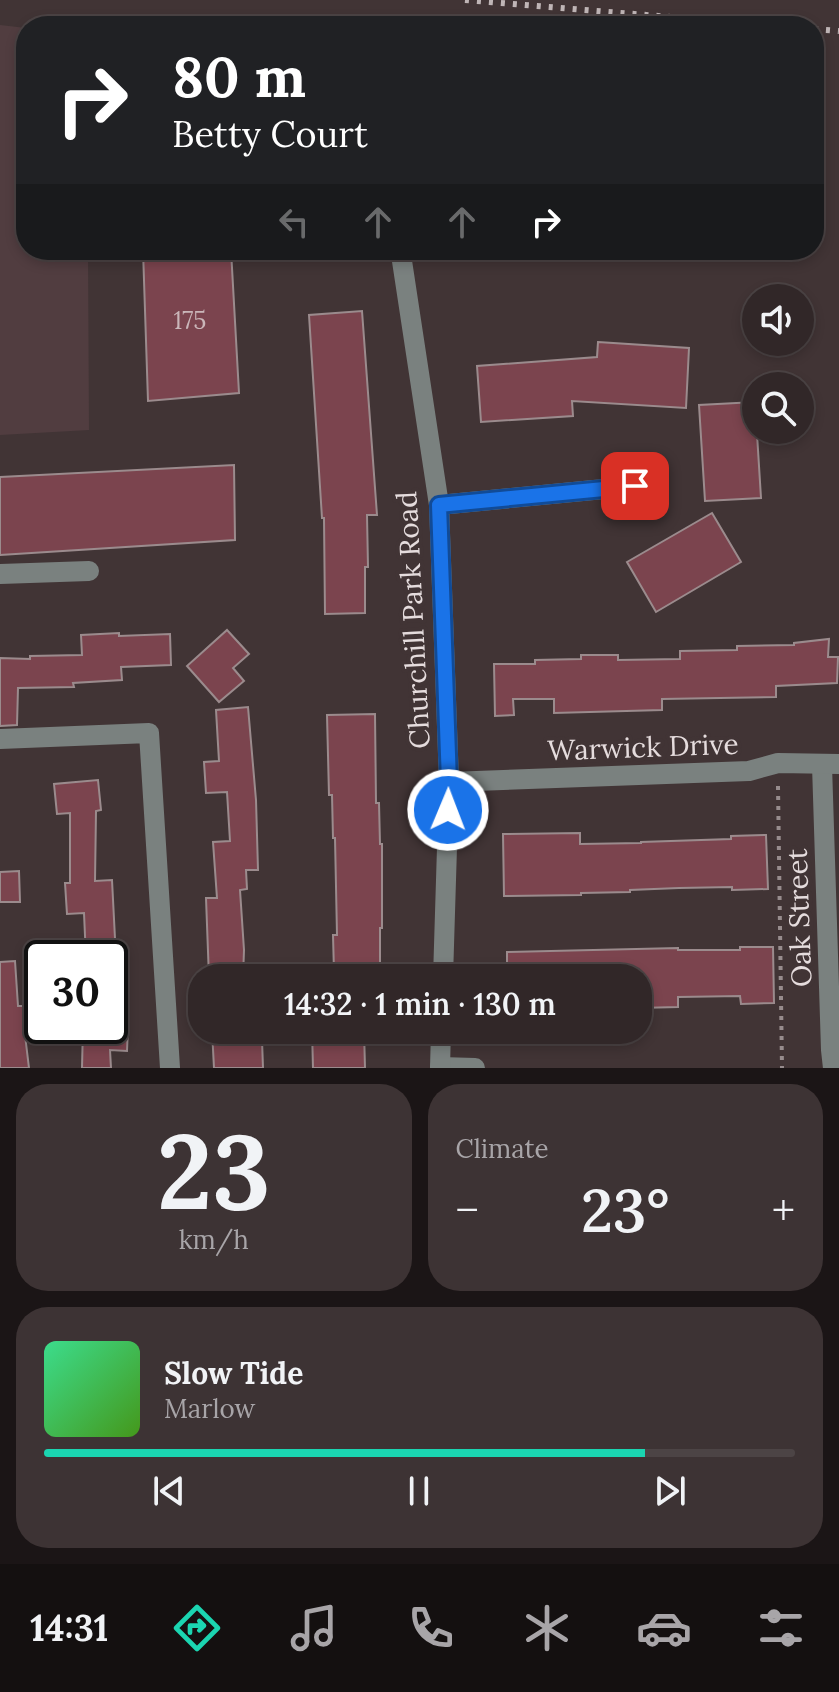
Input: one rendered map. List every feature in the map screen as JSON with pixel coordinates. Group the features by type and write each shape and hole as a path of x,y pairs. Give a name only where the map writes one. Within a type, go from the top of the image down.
{"street":[{"name":"Churchill Park Road","path":"402,261 439,505 449,782 443,964"},
{"path":"439,505 635,486"},
{"path":"0,574 89,571"},
{"path":"0,739 149,733 170,1068"},
{"name":"Warwick Drive","path":"449,782 749,771 778,763 830,765"},
{"name":"Oak Street","path":"830,765 833,1068"},
{"path":"441,1044 440,1068 475,1068"}],"path":[{"path":"778,763 782,1068"}],"shaded area":[{"path":"0,25 16,27 16,260 88,260 89,430 0,435"}],"building":[{"path":"143,260 232,260 239,393 148,401"},
{"path":"362,311 377,515 367,515 365,613 325,614 324,518 309,315"},
{"path":"598,342 689,348 686,408 572,401 573,416 481,422 477,366 597,357"},
{"path":"742,403 742,444 758,444 761,498 705,501 699,405"},
{"path":"234,465 235,540 0,555 0,477"},
{"path":"712,513 741,562 656,612 627,562"},
{"path":"227,630 249,654 233,668 244,681 219,702 187,666"},
{"path":"119,633 119,636 170,634 171,665 121,667 122,680 73,683 74,687 18,688 17,725 0,726 0,658 82,655 81,635"},
{"path":"829,639 828,657 838,657 837,683 776,686 776,697 662,699 662,710 554,713 554,699 513,699 514,715 495,716 494,664 535,664 535,660 581,659 581,655 618,655 618,660 680,659 680,651 737,650 737,646 794,645"},
{"path":"248,707 258,870 246,870 247,889 240,890 244,964 208,964 206,898 217,898 213,842 230,841 227,792 206,793 204,762 219,761 216,710"},
{"path":"375,714 376,803 379,803 382,844 380,964 334,964 333,935 337,935 335,838 332,795 329,795 327,715"},
{"path":"98,780 101,810 96,811 95,881 112,880 115,940 85,940 84,913 67,914 65,883 70,883 70,813 57,814 54,784"},
{"path":"580,833 580,844 766,835 768,889 679,888 581,895 504,896 503,834"},
{"path":"19,871 20,902 0,902 0,872"},
{"path":"740,947 773,947 774,1003 741,1004 740,996 678,997 678,1007 652,1008 652,964 507,964 507,952 678,948 740,950"},
{"path":"15,961 18,1006 24,1006 24,1044 29,1068 0,1068 0,962"},
{"path":"83,1044 127,1044 127,1051 110,1050 111,1068 82,1068"},
{"path":"213,1044 262,1044 263,1068 214,1068"},
{"path":"312,1044 364,1044 365,1068 313,1068"}],"railway":[{"path":"465,0 658,16"},
{"path":"824,30 839,31"}],"route":[{"path":"448,810 439,505 635,486"}]}
